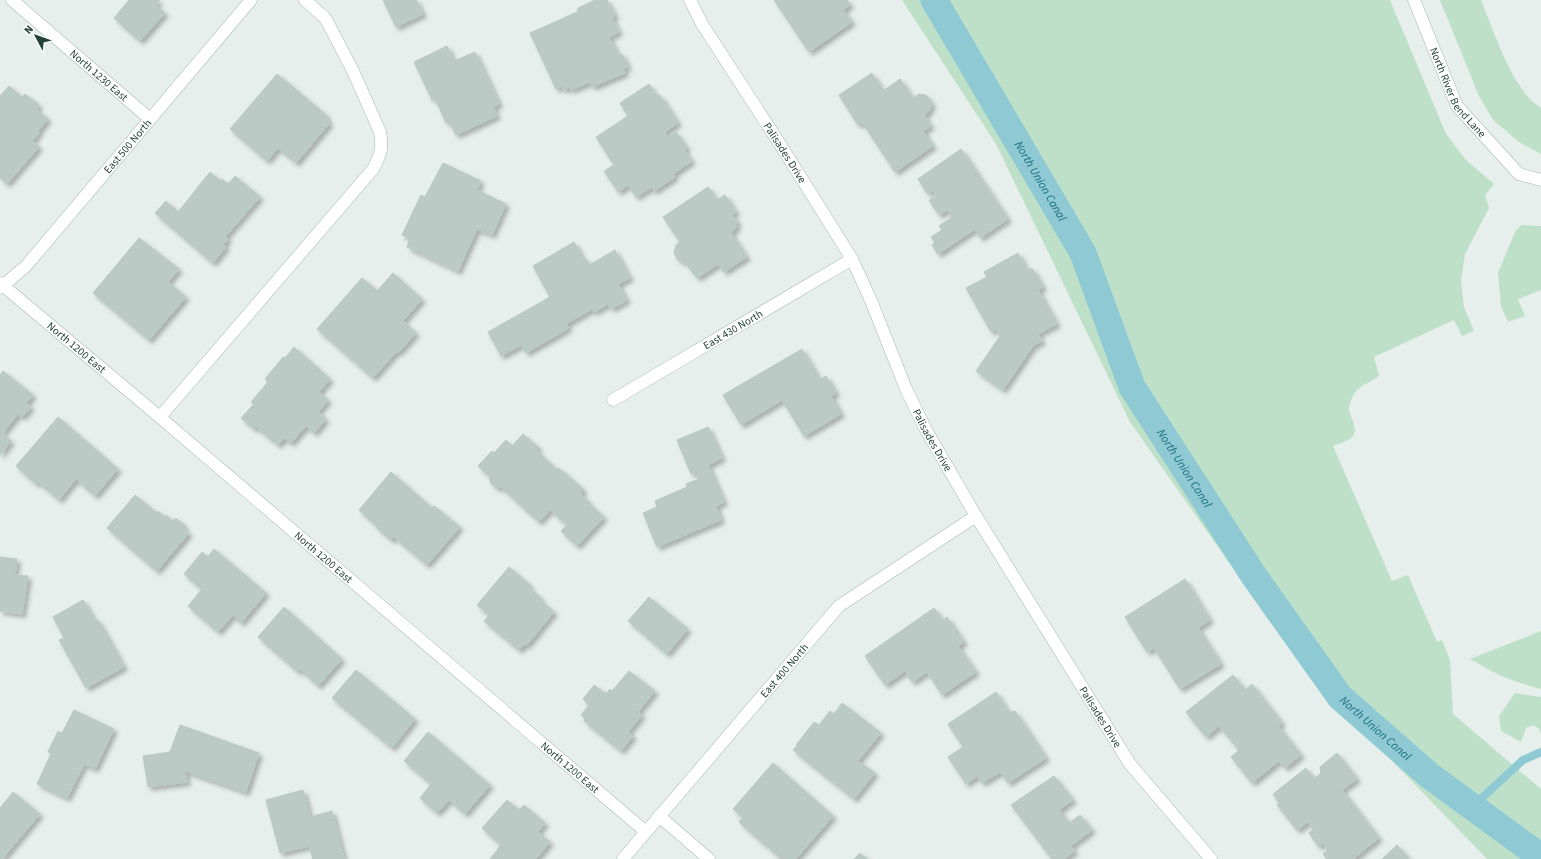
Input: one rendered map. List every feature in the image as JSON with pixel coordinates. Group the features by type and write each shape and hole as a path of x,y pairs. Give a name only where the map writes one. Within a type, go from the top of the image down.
{"street":[{"name":"North 1230 East","path":"12,0 150,119"},
{"name":"East 500 North","path":"1,286 26,266 251,0"},
{"path":"160,417 373,169 381,154 382,141 380,132 353,71 328,23 305,0"},
{"name":"Palisades Drive","path":"690,0 702,24 852,260 926,430 976,516 1130,764 1211,859"},
{"name":"North River Bend Lane","path":"1414,0 1457,106 1519,174 1541,180"},
{"name":"East 430 North","path":"613,400 852,260"},
{"name":"North 1200 East","path":"1,286 160,417 646,832"},
{"name":"East 400 North","path":"623,859 839,606 976,516"},
{"path":"659,816 709,859"}],"green space":[{"path":"902,0 1390,0 1446,134 1466,160 1494,184 1485,195 1489,208 1465,254 1461,281 1464,307 1474,331 1462,336 1454,320 1374,357 1379,376 1359,388 1354,394 1350,403 1349,409 1355,432 1350,439 1333,446 1392,581 1408,575 1437,642 1442,640 1450,660 1453,714 1541,789 1541,859 1487,859 1306,672 1130,422 996,144"},
{"path":"1440,0 1481,0 1498,43 1513,74 1521,88 1541,108 1541,154 1519,142 1493,120 1478,94"},
{"path":"1521,225 1541,226 1541,290 1518,299 1525,316 1508,322 1501,306 1498,273 1515,232"},
{"path":"1541,631 1541,689 1504,677 1470,659"},
{"path":"1515,693 1541,697 1541,734 1539,729 1534,725 1526,728 1521,742 1501,731 1499,716"}],"building":[{"path":"129,0 160,0 155,5 165,13 140,41 114,18"},
{"path":"383,0 416,0 423,14 396,27"},
{"path":"595,0 607,0 615,16 612,18 619,32 609,37 618,55 622,54 628,67 623,69 625,73 592,87 590,82 571,90 569,87 564,90 562,86 556,89 530,33 577,12 578,8"},
{"path":"774,0 847,0 850,5 843,10 852,22 809,52"},
{"path":"447,46 454,61 475,52 499,104 493,107 497,116 456,135 449,121 446,123 435,98 432,100 414,62"},
{"path":"872,73 883,91 900,79 913,98 919,94 926,95 932,104 929,111 924,115 931,126 923,131 933,146 895,172 862,122 858,125 839,95"},
{"path":"277,74 326,115 329,124 296,163 278,148 267,161 230,129"},
{"path":"649,84 657,97 660,95 678,123 665,132 668,137 676,132 687,148 684,150 692,161 673,174 675,177 654,191 652,187 636,197 628,185 618,192 604,171 614,165 596,137 628,116 620,103"},
{"path":"9,86 22,97 25,94 39,105 36,109 48,119 32,141 39,147 7,184 0,178 0,96"},
{"path":"961,149 1008,219 980,238 975,229 938,254 932,245 935,243 931,237 942,230 939,226 952,217 947,210 939,215 929,200 936,196 933,191 927,193 918,179"},
{"path":"443,163 481,181 477,190 506,204 492,235 477,229 458,271 407,247 410,239 402,235 421,195 425,197"},
{"path":"210,172 220,181 222,179 228,184 235,176 260,197 225,237 228,239 223,245 226,247 213,263 155,213 166,201 178,212"},
{"path":"708,187 717,200 725,195 736,212 732,215 738,223 735,224 737,227 731,233 747,257 724,272 718,264 697,278 685,262 678,260 674,253 676,245 680,242 663,217"},
{"path":"139,238 179,269 168,282 186,297 149,340 93,293"},
{"path":"574,242 584,260 586,259 589,265 615,250 630,278 618,284 627,300 611,309 608,304 594,312 592,309 566,324 569,328 526,353 521,345 501,356 488,332 550,297 533,266"},
{"path":"1018,253 1028,271 1032,268 1043,287 1038,290 1057,324 1038,334 1042,341 1033,346 1003,390 976,371 1000,336 996,329 991,332 966,288 987,277 984,272"},
{"path":"393,273 422,299 403,321 416,333 398,353 397,351 373,378 317,329 362,278 377,291"},
{"path":"294,347 330,379 319,392 328,400 318,412 326,419 314,433 306,426 291,443 284,438 278,445 256,427 254,429 241,418 254,404 251,402 268,382 265,379 283,357 285,358"},
{"path":"802,349 820,380 826,376 836,393 831,396 841,414 804,436 782,400 741,425 723,395"},
{"path":"3,371 33,395 26,403 31,407 22,417 18,414 2,434 11,441 0,455 0,375"},
{"path":"58,417 118,469 95,496 76,479 59,500 38,482 36,484 16,466"},
{"path":"708,427 722,458 708,465 724,502 716,506 721,520 657,547 643,513 657,507 655,501 687,487 686,484 699,479 696,472 691,474 677,440"},
{"path":"523,434 539,448 536,450 557,470 559,468 584,490 580,494 604,517 577,546 561,531 567,525 550,510 539,522 501,487 496,488 490,482 490,477 478,466 492,451 494,453 506,440 512,446"},
{"path":"391,472 432,508 434,506 460,527 427,565 394,537 391,540 359,510"},
{"path":"135,495 157,513 158,511 165,517 166,515 173,521 176,518 185,526 183,528 189,533 157,571 107,528"},
{"path":"214,549 266,593 241,623 233,615 218,632 188,606 202,589 184,574 202,552 208,557"},
{"path":"0,557 17,559 15,575 28,576 22,614 0,611"},
{"path":"509,567 530,585 528,587 554,612 527,645 525,644 519,650 484,621 489,615 477,605"},
{"path":"1185,579 1210,620 1198,628 1221,664 1180,689 1154,648 1147,652 1125,617"},
{"path":"649,597 688,629 667,654 628,621"},
{"path":"83,600 95,621 98,620 124,667 86,688 59,640 64,638 53,617"},
{"path":"284,607 342,659 318,686 300,669 298,672 258,637"},
{"path":"934,608 943,621 947,617 964,642 958,646 976,672 942,695 927,672 912,682 905,671 885,685 865,656"},
{"path":"356,670 415,719 392,748 332,698"},
{"path":"629,671 655,691 638,712 642,715 628,732 633,736 621,751 584,721 585,719 581,715 589,705 583,699 594,685 606,694 610,689 612,691"},
{"path":"1233,675 1245,690 1252,684 1282,723 1278,726 1301,755 1285,768 1279,761 1252,783 1231,757 1239,750 1219,726 1206,737 1186,712"},
{"path":"996,692 1009,713 1015,711 1046,758 1008,783 1000,772 982,783 977,776 966,784 948,757 963,747 948,724"},
{"path":"842,703 881,733 858,761 875,773 854,799 793,750 814,722 819,725 830,711 834,714"},
{"path":"74,710 114,729 95,769 84,764 67,798 37,784 51,754 48,752 58,731 62,733"},
{"path":"180,725 259,753 246,792 185,771 187,782 148,787 143,756 170,752"},
{"path":"428,732 490,785 465,814 449,800 437,813 420,798 431,784 404,761"},
{"path":"1337,753 1357,779 1342,790 1379,838 1353,859 1327,859 1323,854 1328,849 1323,843 1319,847 1309,833 1314,829 1308,822 1297,830 1277,805 1279,803 1273,794 1306,768 1314,779 1321,773 1320,767"},
{"path":"773,763 833,816 796,859 784,859 780,855 778,856 739,822 743,817 733,809"},
{"path":"1054,776 1073,800 1059,810 1069,823 1080,815 1092,830 1071,846 1075,851 1064,859 1052,859 1011,805"},
{"path":"303,790 310,817 332,811 344,859 313,859 309,846 280,853 266,800"},
{"path":"13,792 40,814 2,859 0,859 0,808"},
{"path":"507,800 519,810 524,805 545,823 538,832 550,842 536,859 490,859 501,845 482,828"},
{"path":"1397,845 1409,859 1382,859"},
{"path":"860,853 867,859 854,859"}],"waterway":[{"name":"North Union Canal","path":"934,0 1083,253 1132,387 1254,576 1340,697 1430,776 1541,857"},
{"path":"1472,807 1523,760 1541,752"}]}
